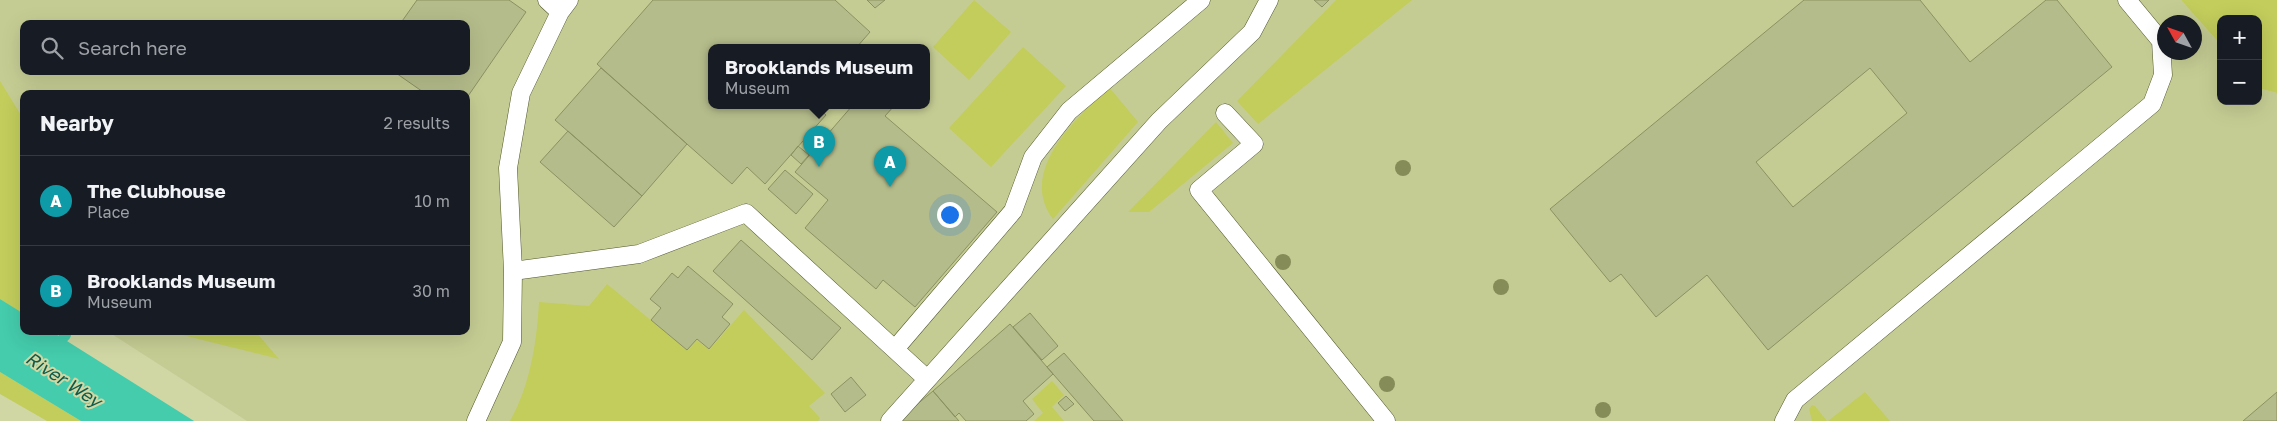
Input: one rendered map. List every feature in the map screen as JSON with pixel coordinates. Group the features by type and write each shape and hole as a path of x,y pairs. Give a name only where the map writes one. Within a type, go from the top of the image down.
{"lane":[{"path":"476,421 512,342 513,271 508,168 521,93 564,6 547,0"},
{"path":"895,350 1013,211 1033,157 1069,110 1201,0"},
{"path":"890,421 1159,121 1252,32 1269,0"},
{"path":"1784,421 1795,400 2152,104 2163,74 2161,41 2127,0"},
{"path":"1225,113 1254,144 1199,190 1386,421"},
{"path":"513,271 639,254 746,213 927,379"}],"shaded area":[{"path":"0,0 2181,0 2194,15 2157,15 2157,60 2202,60 2202,24 2217,40 2217,105 2262,105 2262,89 2277,93 2277,421 247,421 113,335 470,335 470,90 20,90 20,274 0,262"}],"green space":[{"path":"974,0 1011,32 969,80 933,47"},
{"path":"1336,0 1412,0 1258,124 1237,101"},
{"path":"2181,0 2277,0 2277,93 2262,89 2262,15 2217,15 2217,40 2202,24 2202,15 2194,15"},
{"path":"1023,47 1066,86 991,167 949,128"},
{"path":"0,81 20,114 20,311 0,299"},
{"path":"1109,87 1138,122 1053,219 1044,201 1042,182 1046,164 1068,130"},
{"path":"1216,122 1233,143 1149,212 1128,212"},
{"path":"607,284 687,350 697,340 709,350 744,310 825,393 809,406 820,418 818,421 510,421 523,393 531,363 539,302 589,306"},
{"path":"182,335 258,335 279,359"},
{"path":"0,372 81,421 47,421 0,394"},
{"path":"1052,381 1064,395 1052,407 1064,421 1034,421 1043,413 1032,399"},
{"path":"1865,392 1890,421 1828,421"},
{"path":"1812,405 1815,406 1827,421 1812,421 1809,409"}],"water":[{"name":"River Wey","path":"0,299 20,312 20,335 57,335 194,421 81,421 0,372"}],"building":[{"path":"417,0 509,0 526,12 470,93 470,90 420,90 399,75 470,75 470,20 403,20"},
{"path":"653,0 835,0 870,32 860,44 708,44 708,109 819,109 826,115 765,184 747,167 732,184 597,64"},
{"path":"867,0 885,0 875,8"},
{"path":"1314,0 1329,0 1322,7"},
{"path":"1804,0 1920,0 1970,62 2046,0 2057,0 2112,67 1768,350 1707,275 1656,317 1621,274 1610,282 1550,209","holes":["1870,68 1907,113 1793,207 1756,162"]},
{"path":"601,68 687,144 642,196 555,120"},
{"path":"849,109 891,109 885,116 997,212 915,307 883,280 876,289 805,228 828,200 795,172"},
{"path":"568,131 642,196 614,227 540,162"},
{"path":"798,146 809,155 801,164 791,155"},
{"path":"785,170 813,194 796,214 768,189"},
{"path":"741,240 841,328 812,360 713,271"},
{"path":"688,266 733,304 722,317 730,324 709,349 697,339 687,350 651,320 661,308 650,299 672,273 678,278"},
{"path":"1030,313 1058,346 1042,360 1013,327"},
{"path":"1010,324 1053,374 1023,401 1034,414 1026,421 966,421 959,413 955,417 933,391"},
{"path":"1064,353 1123,421 1094,421 1047,367"},
{"path":"851,377 866,395 845,412 831,394"},
{"path":"933,391 959,421 899,421 915,406"},
{"path":"2277,392 2277,421 2243,421"},
{"path":"1066,396 1074,404 1065,411 1058,403"}],"waterway":[{"name":"River Wey","path":"53,349 66,335"}],"place":[{"name":"Brooklands Museum","path":"819,167"},
{"name":"The Clubhouse","path":"890,187"}]}
